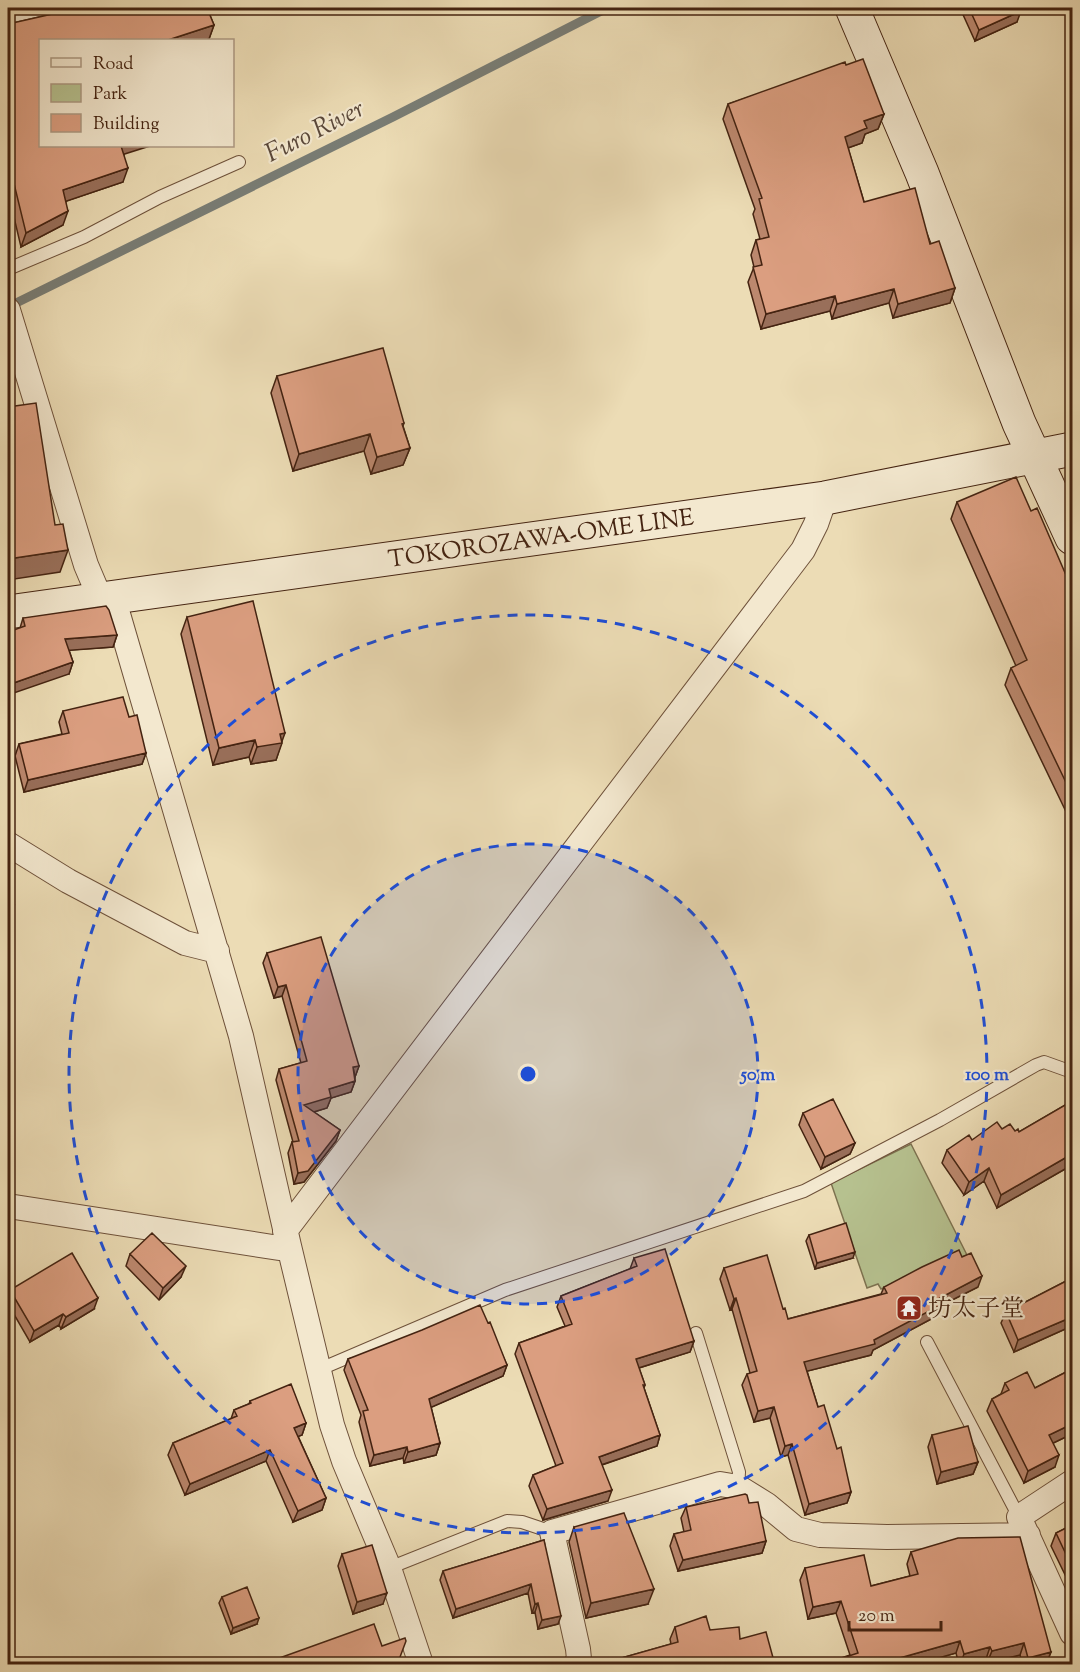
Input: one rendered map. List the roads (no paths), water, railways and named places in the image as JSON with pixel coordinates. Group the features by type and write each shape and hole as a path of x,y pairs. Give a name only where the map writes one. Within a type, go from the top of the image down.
{"main road":[{"path":"852,8 930,194 1034,458 1072,538"},
{"name":"TOKOROZAWA-OME LINE","path":"8,612 825,498 1072,449"}],"street":[{"path":"8,22 46,8"},
{"path":"9,314 86,565 107,597 242,1036 332,1425 344,1461 389,1568 421,1665"},
{"path":"8,1206 279,1248 492,958 589,835 803,550 816,524 825,498"},
{"path":"8,844 68,881 185,942 217,951"},
{"path":"576,1665 579,1659 578,1649 552,1532 720,1484 738,1487 766,1505 796,1529 820,1534 886,1537 1023,1526 1072,1482"},
{"path":"1023,1526 1072,1633"}],"lane":[{"path":"8,269 84,237 160,197 239,162"},
{"path":"318,1370 506,1290 804,1191 940,1120 1036,1065 1044,1062 1072,1072"},
{"path":"696,1333 739,1472 738,1487"},
{"path":"927,1342 1023,1526"},
{"path":"389,1568 507,1521 522,1522 552,1532"}],"waterway":[{"name":"Furo River","path":"8,307 393,117 607,8"}],"place":[{"name":"坊太子堂","path":"909,1308"}]}
